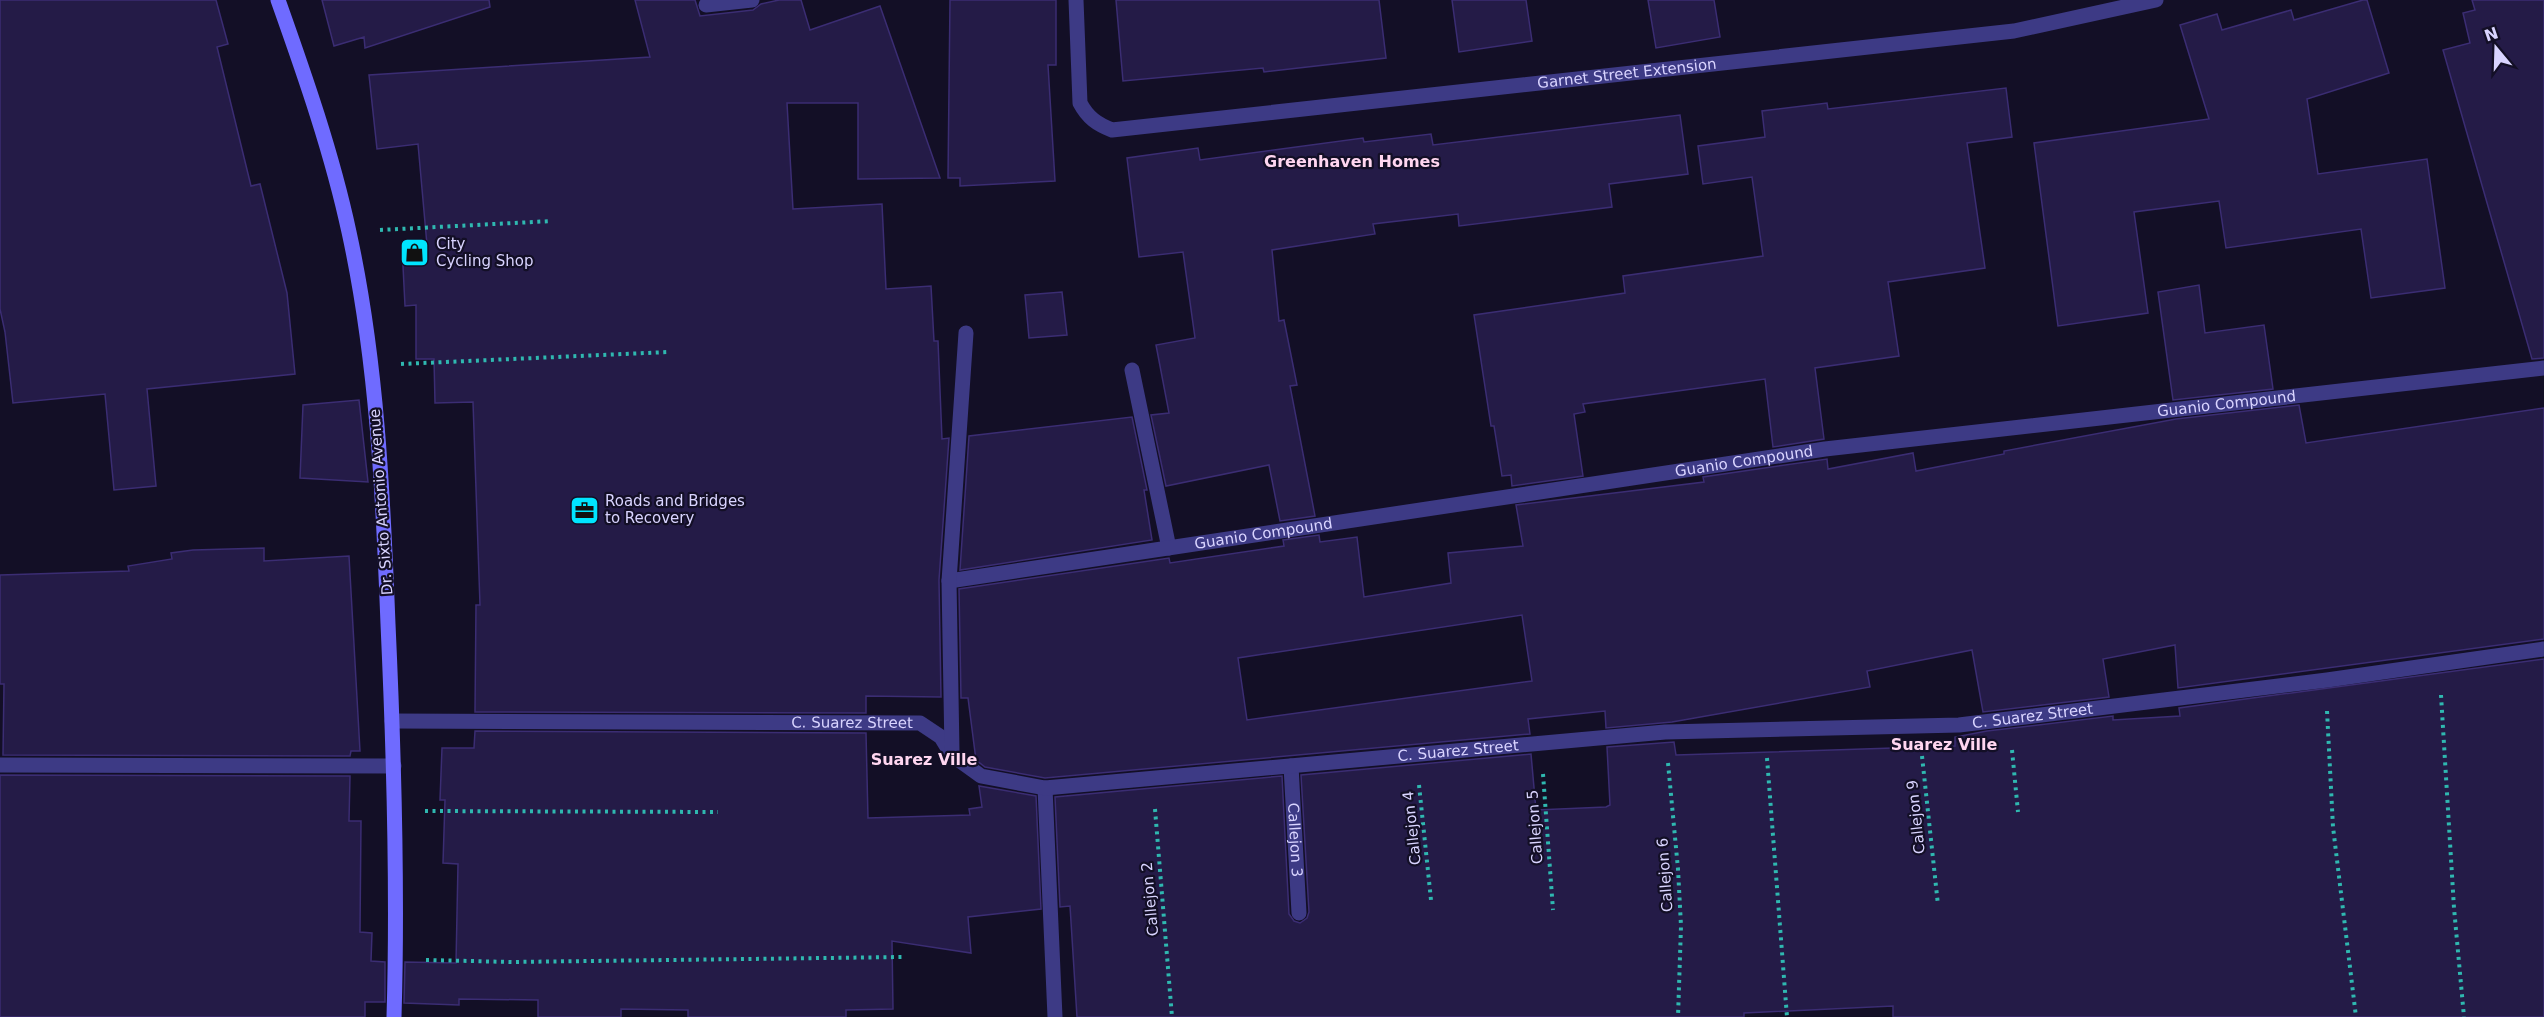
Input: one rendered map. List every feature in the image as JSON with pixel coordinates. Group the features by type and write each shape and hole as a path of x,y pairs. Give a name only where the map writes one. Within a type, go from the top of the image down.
{"main road":[{"name":"Dr. Sixto Antonio Avenue","path":"278,0 313,98 349,232 370,365 383,506 394,766 396,959 394,1017"}],"street":[{"path":"706,5 752,0"},
{"name":"Garnet Street Extension","path":"1076,0 1078,89 1086,114 1097,124 1112,130 2014,31 2156,0"},
{"path":"952,755 949,581 966,333"},
{"name":"Guanio Compound","path":"949,581 1825,449 2544,368"},
{"path":"1132,370 1169,548"},
{"name":"C. Suarez Street","path":"392,721 920,723 941,737 952,755 981,776 1045,788 1665,732 1918,726 2009,719 2327,680 2544,649"},
{"path":"0,765 394,766"},
{"name":"Callejon 3","path":"1290,766 1299,913"},
{"path":"1045,788 1055,1017"}],"path":[{"path":"349,232 552,221"},
{"path":"370,365 668,352"},
{"path":"2438,664 2454,908 2464,1017"},
{"path":"2327,680 2328,768 2333,827 2356,1017"},
{"path":"2009,719 2018,812"},
{"name":"Callejon 9","path":"1918,726 1938,905"},
{"path":"1766,731 1787,1017"},
{"name":"Callejon 6","path":"1665,732 1681,926 1678,1017"},
{"name":"Callejon 5","path":"1542,743 1553,910"},
{"name":"Callejon 4","path":"1417,754 1431,900"},
{"name":"Callejon 2","path":"1153,778 1172,1017"},
{"path":"395,811 718,812"},
{"path":"396,959 512,962 903,957"}],"building":[{"path":"0,0 216,0 228,44 217,47 251,186 260,184 287,293 295,374 147,389 156,486 114,490 105,394 13,403 5,332 0,309"},
{"path":"322,0 489,0 490,7 365,48 364,37 334,46"},
{"path":"635,0 695,0 700,16 753,10 761,4 779,0 801,0 810,30 880,6 940,178 858,179 858,103 787,103 793,209 882,204 886,289 931,286 934,341 938,341 942,439 949,438 939,580 941,697 866,696 866,713 475,712 476,605 480,605 473,402 435,403 434,359 416,359 416,305 405,306 402,246 427,245 418,144 377,149 369,75 650,57"},
{"path":"950,0 1056,0 1056,65 1048,65 1055,181 960,186 960,178 948,178"},
{"path":"1116,0 1379,0 1386,58 1264,72 1263,68 1123,81"},
{"path":"1452,0 1526,0 1532,41 1459,52"},
{"path":"1648,0 1714,0 1720,37 1656,48"},
{"path":"2367,0 2389,73 2307,99 2318,174 2427,159 2445,288 2371,298 2361,229 2226,248 2219,201 2134,212 2148,313 2058,326 2034,143 2209,119 2180,25 2217,14 2222,30 2291,10 2294,20"},
{"path":"2472,0 2544,0 2544,358 2532,359 2443,50 2470,43 2463,13 2475,10"},
{"path":"2006,88 2012,137 1967,143 1985,268 1888,282 1899,356 1815,368 1824,439 1773,447 1765,379 1583,404 1585,412 1574,414 1583,476 1512,486 1511,475 1502,476 1494,426 1491,426 1474,315 1625,293 1623,276 1763,256 1752,177 1703,184 1698,146 1765,137 1762,111 1827,103 1828,109"},
{"path":"1680,115 1688,174 1609,184 1612,207 1459,226 1458,214 1373,224 1375,234 1272,250 1279,321 1284,320 1297,385 1290,386 1315,516 1280,521 1269,465 1166,486 1151,415 1169,413 1156,345 1195,338 1183,252 1139,257 1127,158 1198,148 1200,160 1363,138 1364,142 1431,134 1433,145"},
{"path":"2199,285 2205,333 2264,325 2273,389 2173,400 2158,292"},
{"path":"1062,292 1067,335 1029,338 1025,295"},
{"path":"359,400 368,482 300,478 303,405"},
{"path":"2299,405 2306,443 2544,408 2544,639 2178,688 2175,645 2103,659 2109,697 1983,712 1972,650 1867,671 1870,687 1672,722 1606,728 1605,711 1528,719 1530,734 1045,778 985,767 976,760 968,698 961,698 959,589 1169,558 1170,563 1284,546 1283,540 1319,535 1320,542 1357,537 1364,597 1451,583 1448,553 1523,546 1516,505 1704,482 1703,477 1827,459 1828,469 1913,453 1916,471 2004,454 2004,451 2176,419","holes":["1522,615 1532,681 1247,720 1238,658"]},
{"path":"1132,417 1147,490 1144,490 1152,540 960,570 969,436"},
{"path":"264,548 264,561 349,556 360,751 351,751 350,756 3,755 4,684 0,684 0,575 129,571 128,566 172,559 171,553 193,550"},
{"path":"2544,659 2544,1017 1893,1017 1893,1006 1744,1013 1744,1017 1077,1017 1070,906 1060,907 1055,797 1282,776 1289,914 1294,921 1300,923 1307,918 1309,912 1301,775 1531,754 1536,810 1606,807 1610,805 1607,747 1674,742 1676,755 1955,746 1955,737 1987,731 2113,716 2113,720 2180,716 2179,708"},
{"path":"475,731 866,733 868,818 970,815 969,809 982,807 979,786 1036,796 1041,909 968,917 971,953 892,941 893,1009 846,1010 846,1017 688,1017 688,1010 621,1009 621,1017 538,1017 538,1000 459,999 459,1005 404,1003 405,962 456,963 458,864 443,863 445,800 440,800 442,748 474,748"},
{"path":"0,775 350,776 349,821 361,821 360,932 372,933 371,961 385,962 385,1002 365,1002 365,1017 0,1017"}],"place":[{"name":"City Cycling Shop","path":"415,253"},
{"name":"Roads and Bridges to Recovery","path":"584,510"}],"district":[{"name":"Greenhaven Homes","path":"1352,161"},
{"name":"Suarez Ville","path":"1944,744"},
{"name":"Suarez Ville","path":"924,759"}]}
